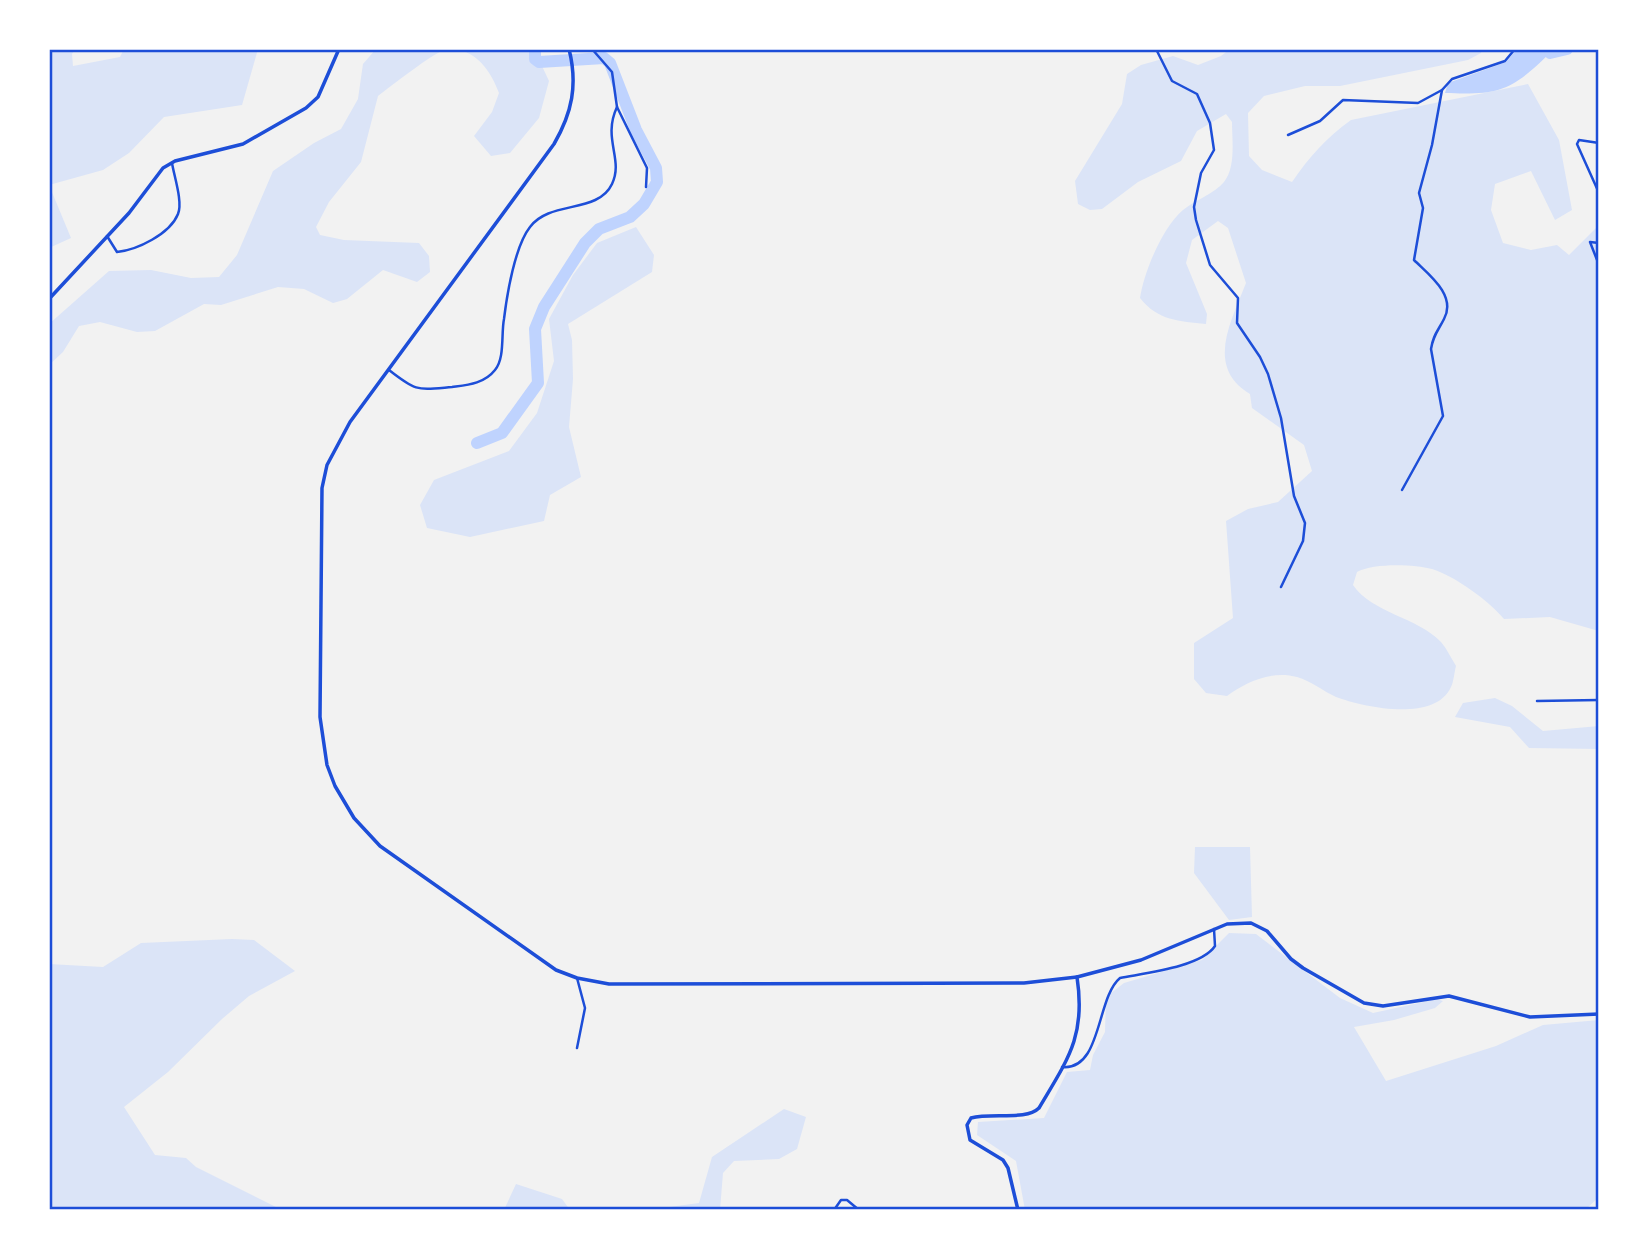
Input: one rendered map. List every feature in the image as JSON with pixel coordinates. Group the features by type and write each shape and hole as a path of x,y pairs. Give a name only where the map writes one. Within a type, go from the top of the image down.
{"street":[{"path":"49,299 140,200 156,175 172,162 243,144 306,108 318,97 339,49"},
{"path":"569,49 573,97 559,135 337,446 322,488 320,718 327,765 335,786 354,818 380,846 556,970 577,978 622,984 1024,983 1077,977 1141,960 1213,929 1238,922 1261,926 1303,968 1353,999 1375,1006 1449,996 1529,1017 1599,1014"},
{"path":"592,49 612,72 617,107 647,168 646,187"},
{"path":"1156,49 1172,81 1197,94 1210,123 1214,150 1201,173 1194,207 1196,220 1210,265 1238,298 1237,323 1261,357 1282,418 1294,496 1305,523 1303,541 1281,587"},
{"path":"1289,135 1320,121 1343,100 1418,103 1442,90 1452,79 1505,61 1515,49"},
{"path":"1402,490 1443,416 1431,349 1432,339 1446,317 1447,306 1437,280 1414,260 1423,208 1419,192 1442,90"},
{"path":"389,370 409,386 423,390 479,382 496,370 500,362 504,317 521,244 531,225 552,211 590,202 608,192 616,171 609,130 617,107"},
{"path":"1599,144 1579,140 1577,144 1599,192"},
{"path":"107,236 117,251 126,251 148,242 169,225 178,214 179,206 172,162"},
{"path":"1599,243 1590,242 1599,265"},
{"path":"1537,701 1599,701"},
{"path":"1062,1067 1076,1066 1084,1059 1099,1029 1106,997 1114,983 1120,978 1195,961 1206,955 1215,946 1213,929"},
{"path":"1018,1210 1008,1168 1003,1160 970,1140 967,1125 971,1118 979,1116 1035,1112 1077,1038 1081,1021 1077,977"},
{"path":"577,978 585,1008 577,1048"},
{"path":"834,1210 841,1200 846,1200 859,1210"}],"shaded area":[{"path":"49,49 75,49 72,54 73,66 120,57 124,49 258,49 242,105 164,117 129,153 103,170 49,185"},
{"path":"376,49 534,49 549,81 539,118 510,153 491,156 474,136 492,112 499,93 486,68 473,56 455,50 439,52 378,96 361,162 329,202 316,227 320,235 344,240 419,243 429,256 430,272 417,282 383,270 347,299 333,303 304,289 278,287 221,305 204,304 155,331 137,332 100,322 79,326 63,352 49,365 49,324 109,271 151,270 191,278 219,277 237,255 273,171 314,143 341,129 358,99 363,64"},
{"path":"1230,49 1482,49 1481,53 1468,60 1340,86 1305,86 1264,96 1248,113 1249,156 1262,170 1292,182 1318,148 1351,120 1528,84 1559,140 1572,210 1555,220 1531,171 1495,184 1491,210 1503,243 1531,250 1557,245 1569,255 1599,225 1599,631 1550,617 1504,619 1471,590 1441,572 1415,566 1383,566 1357,572 1353,585 1371,602 1420,626 1443,645 1456,666 1452,685 1443,698 1415,709 1380,708 1336,697 1302,679 1288,675 1260,679 1227,696 1206,693 1194,679 1194,643 1233,618 1226,521 1248,509 1278,502 1312,471 1304,445 1252,408 1250,394 1236,383 1228,371 1225,357 1229,328 1246,283 1228,228 1218,221 1192,240 1186,263 1207,314 1206,324 1162,316 1140,298 1150,263 1175,218 1215,190 1228,176 1232,153 1232,122 1226,114 1197,131 1181,161 1138,182 1102,209 1090,210 1078,204 1075,181 1122,104 1127,74 1141,65 1173,56 1198,65 1221,56"},
{"path":"49,185 71,238 49,248"},
{"path":"636,227 654,255 652,272 568,324 572,340 573,379 569,427 581,477 550,495 544,521 470,537 427,528 420,505 434,480 509,451 537,413 554,361 549,319 573,275 597,243"},
{"path":"1495,698 1512,706 1543,731 1599,726 1599,749 1529,748 1510,727 1455,717 1463,703"},
{"path":"1195,847 1250,847 1252,917 1229,920 1194,873"},
{"path":"1229,933 1256,934 1340,998 1373,1013 1437,999 1443,1001 1435,1008 1394,1020 1354,1027 1386,1081 1496,1046 1543,1025 1599,1020 1599,1197 1585,1210 1025,1210 1016,1161 977,1135 978,1122 1044,1118 1067,1072 1090,1070 1093,1055 1105,1032 1106,997 1124,983 1202,960"},
{"path":"254,940 295,971 249,996 168,1072 124,1107 155,1155 186,1158 196,1167 282,1210 49,1210 49,964 103,967 141,943"},
{"path":"784,1109 806,1117 797,1149 779,1159 734,1161 723,1173 720,1210 647,1210 699,1203 712,1157"},
{"path":"516,1184 562,1199 570,1210 504,1210"}],"water":[{"path":"1517,49 1545,49 1550,53 1525,76 1504,88 1479,93 1445,93 1448,83 1506,62"}],"waterway":[{"path":"477,443 502,433 538,383 535,329 544,307 585,243 599,229 630,217 644,204 657,182 656,168 636,130 610,63 604,58 539,62 535,59 535,49"},
{"path":"1550,53 1567,49"}]}
